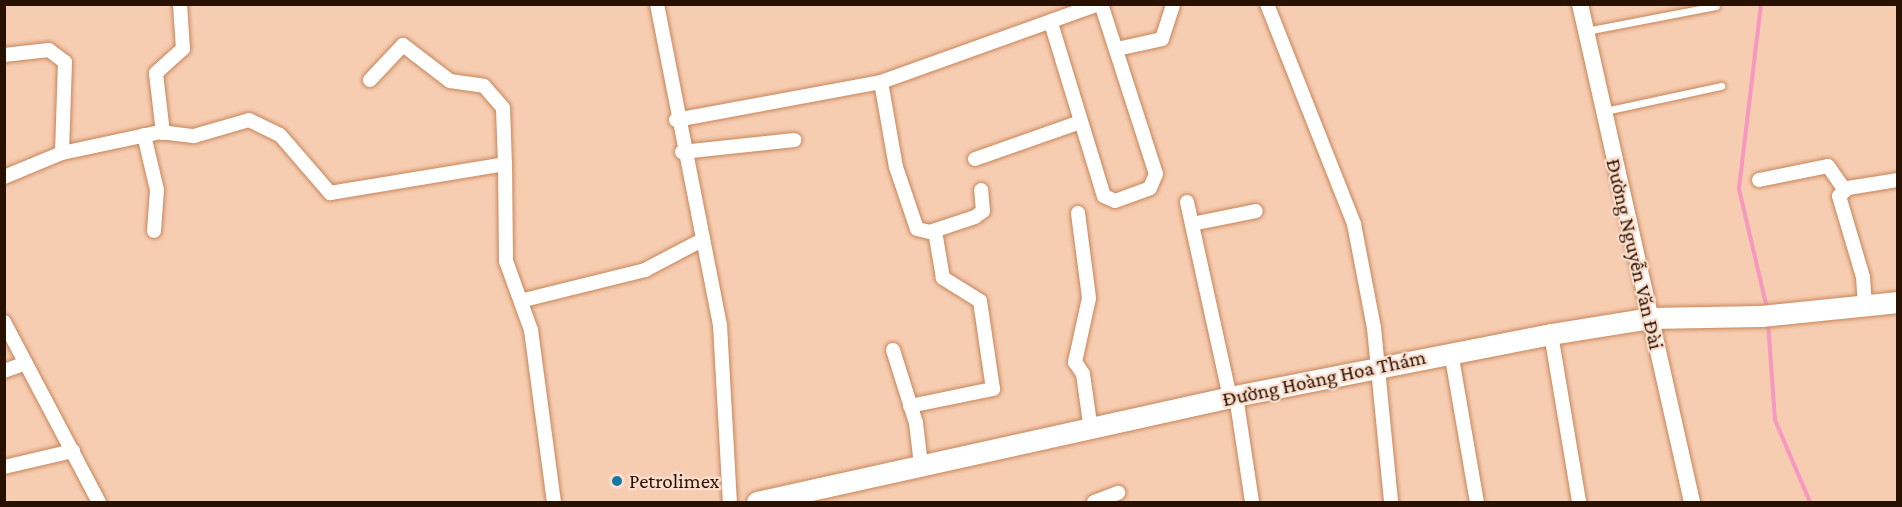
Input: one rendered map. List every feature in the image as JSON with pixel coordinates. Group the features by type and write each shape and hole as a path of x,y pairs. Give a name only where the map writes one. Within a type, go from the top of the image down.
{"main road":[{"name":"Đường Hoàng Hoa Thám","path":"757,502 1092,430 1233,397 1551,334 1650,318 1768,315 1898,302"}],"street":[{"path":"163,133 156,73 183,49 180,4"},
{"path":"657,4 676,120 724,363 730,502"},
{"path":"676,120 881,82 1100,4 1117,49 1156,174 1154,184 1107,199 1078,123 1071,74 1051,23"},
{"path":"1267,4 1354,224 1366,272 1391,502"},
{"name":"Đường Nguyễn Văn Đài","path":"1580,4 1602,111 1692,502"},
{"path":"1117,49 1162,39 1173,6"},
{"path":"370,80 403,45 450,81 484,86 503,108 505,164 503,242 510,275 524,300 554,502"},
{"path":"4,55 49,50 65,62 62,153"},
{"path":"881,82 903,195 917,229 935,231 983,211 981,190"},
{"path":"4,177 62,153 144,135 163,133 194,136 258,120 280,135 320,186 339,193 505,164"},
{"path":"975,159 1078,123"},
{"path":"144,135 157,190 154,231"},
{"path":"682,152 794,140"},
{"path":"1759,180 1828,166 1844,189"},
{"path":"1844,189 1898,180"},
{"path":"1844,189 1839,202 1863,277 1865,306"},
{"path":"1187,202 1233,397 1252,502"},
{"path":"1192,224 1256,211"},
{"path":"1078,213 1089,298 1075,362 1083,374 1092,430"},
{"path":"910,405 993,389 980,301 943,278 935,231"},
{"path":"524,300 645,270 700,241"},
{"path":"4,322 99,502"},
{"path":"1551,334 1579,502"},
{"path":"893,350 910,405 921,465"},
{"path":"1451,352 1477,502"},
{"path":"4,371 26,363"},
{"path":"4,467 73,451"},
{"path":"1094,502 1118,493"}],"lane":[{"path":"1586,31 1716,6"},
{"path":"1602,111 1721,86"}],"waterway":[{"path":"1761,4 1739,189 1767,308"},
{"path":"1768,322 1775,420 1810,502"}],"place":[{"name":"Petrolimex","path":"617,481"}]}
